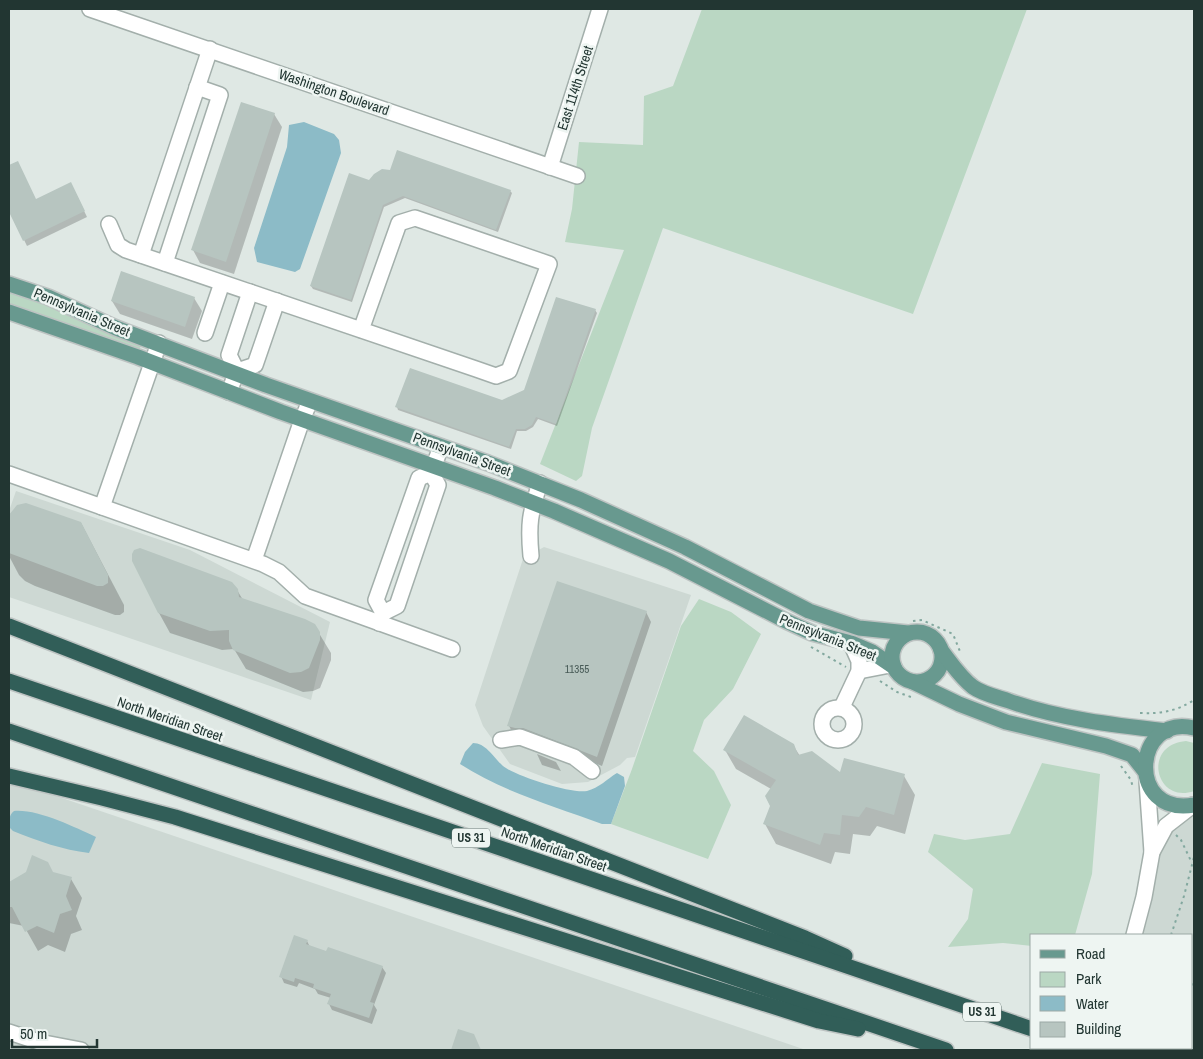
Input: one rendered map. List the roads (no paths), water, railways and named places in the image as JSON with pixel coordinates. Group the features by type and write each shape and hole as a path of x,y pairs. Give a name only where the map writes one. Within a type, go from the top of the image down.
{"highway":[{"path":"9,626 805,938 933,995"},
{"name":"North Meridian Street","path":"9,681 1030,1028"},
{"path":"9,731 946,1050"},
{"path":"9,776 175,817 819,1021 921,1042"},
{"path":"1089,1049 1098,1049"}],"main road":[{"name":"Pennsylvania Street","path":"9,284 48,297 116,328 310,401 540,483 685,547 809,612 859,628 908,633"},
{"name":"Pennsylvania Street","path":"9,312 152,362 432,470 533,503 669,561 812,633 851,643 872,652 892,666"},
{"path":"1194,728 1131,728 1073,719 1035,710 975,688 963,678 941,650 935,639 928,634 920,632 908,633 898,640 893,647 891,655 892,666 901,677 950,700 1006,722 1106,746 1132,755 1142,780 1160,799 1176,805 1194,805"},
{"path":"913,682 925,681 933,677 942,663 941,650"},
{"path":"1142,780 1145,758 1157,738 1194,715"}],"street":[{"name":"Washington Boulevard","path":"90,9 577,176"},
{"name":"East 114th Street","path":"550,167 600,9"},
{"path":"141,255 210,49"},
{"path":"165,263 220,95 197,87"},
{"path":"109,224 118,245 141,255 222,283 496,376 509,371 549,264 415,218 399,223 361,330"},
{"path":"205,333 222,283"},
{"path":"229,392 236,372 229,355 250,292"},
{"path":"236,372 255,365 277,301"},
{"path":"102,507 159,344"},
{"path":"254,560 310,401"},
{"path":"381,618 376,600 419,478 432,470 441,447"},
{"path":"381,618 397,606 438,485 432,470"},
{"path":"9,474 254,560 279,572 305,596 381,618 452,649"},
{"path":"531,556 530,519 540,483"},
{"path":"842,707 859,671 859,661 851,643"},
{"path":"859,671 892,666"},
{"path":"501,740 520,737 574,758 592,771"},
{"path":"1134,934 1144,897 1152,852 1142,780"},
{"path":"1152,852 1166,826 1194,805"},
{"path":"9,1032 39,1042 81,1050"}],"water":[{"path":"304,122 334,134 339,140 341,153 300,269 295,272 257,262 254,248 287,147 289,125"},
{"path":"473,743 482,745 503,766 519,775 569,790 591,790 617,773 624,777 625,786 611,824 602,824 529,798 476,774 460,764 465,752"},
{"path":"14,811 24,811 45,816 96,837 89,853 51,845 13,831 9,827 9,822 10,816"}]}
